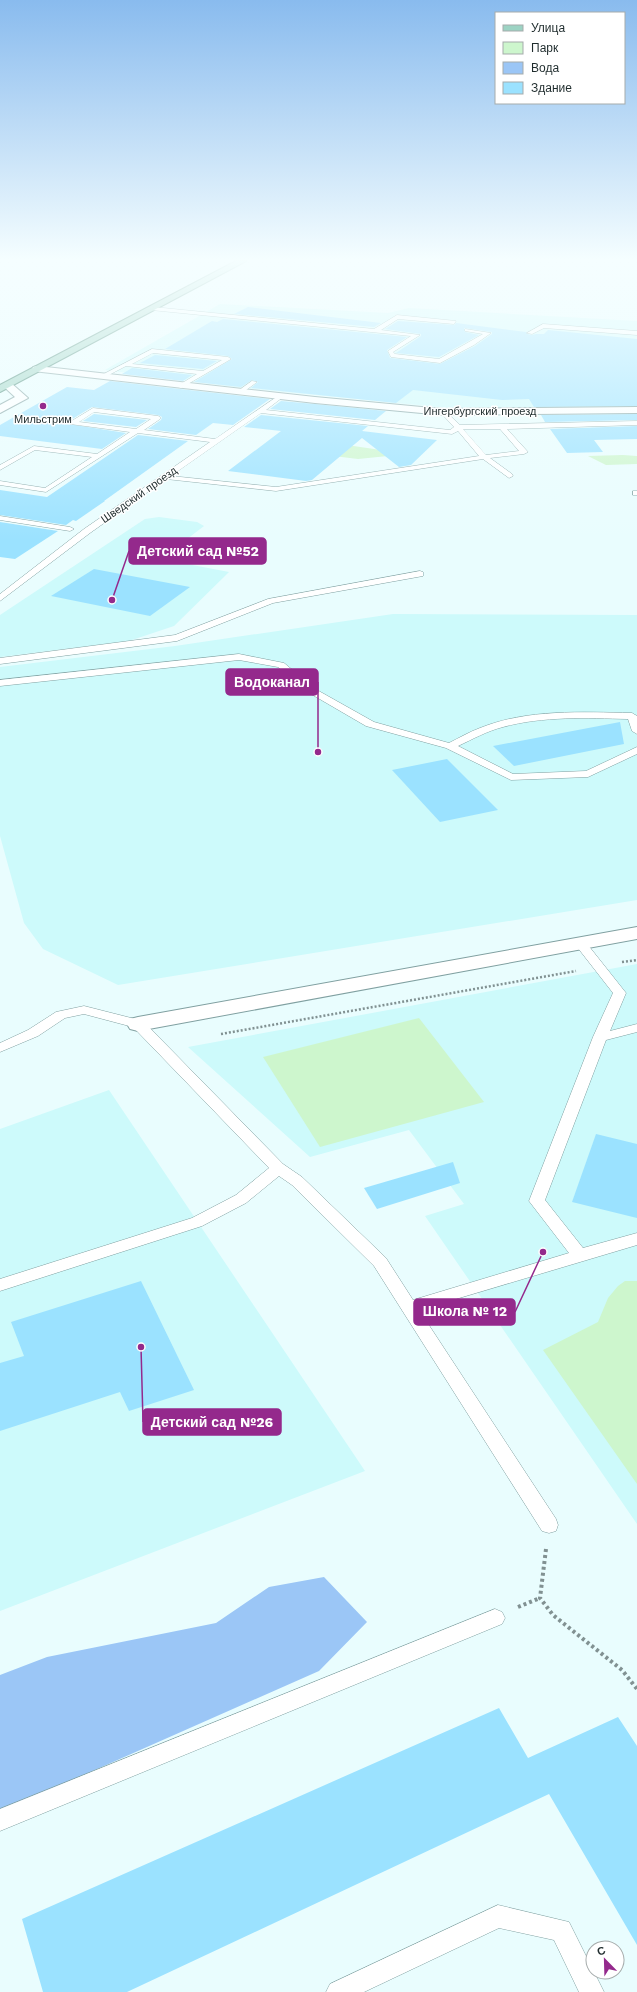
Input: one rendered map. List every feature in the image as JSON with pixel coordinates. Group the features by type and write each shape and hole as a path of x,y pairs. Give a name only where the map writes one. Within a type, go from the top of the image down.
{"main road":[{"path":"3,387 66,354"}],"street":[{"name":"Ингербургский проезд","path":"37,369 181,386 443,412 637,410"},
{"path":"0,410 22,398 3,387"},
{"path":"138,1024 637,933"}],"lane":[{"path":"103,376 147,354"},
{"path":"180,354 228,359 181,386"},
{"path":"391,354 393,356 440,362 454,354"},
{"path":"128,364 205,373"},
{"path":"240,392 254,382"},
{"name":"Шведский проезд","path":"0,598 87,531 281,396"},
{"path":"0,483 46,490 137,431 158,418 93,410 72,423 137,431 216,441"},
{"path":"260,411 452,432 458,427 637,423"},
{"path":"443,412 484,457 509,476"},
{"path":"164,477 250,488 276,488 524,452 502,427"},
{"path":"0,468 34,448 99,456"},
{"path":"0,518 70,528"},
{"path":"0,661 177,638 271,601 420,574"},
{"path":"0,683 239,657 281,665 314,692 370,724 450,746 511,777 588,774 637,750"},
{"path":"450,746 483,730 511,722 577,714 632,716 637,731"},
{"path":"580,943 620,993 600,1037 537,1201 580,1255"},
{"path":"0,1048 33,1033 61,1015 84,1010 138,1024 278,1168 297,1181 380,1262 549,1524"},
{"path":"600,1037 637,1028"},
{"path":"0,1285 197,1222 241,1199 278,1168"},
{"path":"409,1307 637,1239"},
{"path":"0,1820 495,1618"},
{"path":"338,1992 498,1916 561,1930 592,1992"}],"path":[{"path":"218,1035 637,960"},
{"path":"549,1524 540,1598 552,1615 622,1670 637,1689"}],"shaded area":[{"path":"133,354 637,354 637,407 449,408 242,388 105,370"},
{"path":"159,517 197,522 204,526 161,559 229,572 174,626 129,641 0,657 0,615 145,519"},
{"path":"393,614 637,615 637,900 118,985 43,949 24,923 0,836 0,667 175,646"},
{"path":"637,964 637,1524 425,1216 464,1204 409,1130 310,1157 188,1047"},
{"path":"109,1090 365,1471 0,1611 0,1129"}],"green space":[{"path":"340,444 408,454 358,459 325,455"},
{"path":"588,456 637,456 637,464 606,465"},
{"path":"419,1018 484,1102 320,1147 263,1057"},
{"path":"625,1281 637,1281 637,1484 543,1350 598,1322 608,1298 618,1286"}],"water":[{"path":"324,1577 367,1622 319,1671 0,1812 0,1675 47,1657 216,1623 269,1587"}],"building":[{"path":"210,354 388,354 390,358 440,364 460,354 637,354 637,406 534,407 529,399 502,400 413,390 396,403 251,388 258,382 252,380 241,387 194,382 232,359 228,356"},
{"path":"406,354 445,354 439,357"},
{"path":"155,355 217,361 203,369 140,363"},
{"path":"132,368 192,375 183,381 122,374"},
{"path":"110,381 270,399 233,425 213,423 196,435 148,429 161,420 162,417 158,415 92,407 69,421 68,424 126,433 102,449 0,436 0,425 67,387 94,390"},
{"path":"281,401 386,411 375,420 270,409"},
{"path":"94,414 147,420 136,427 83,421"},
{"path":"637,414 637,420 545,422 541,415"},
{"path":"261,415 368,426 362,431 437,440 411,465 399,467 362,438 312,480 306,481 228,471 281,431 244,427"},
{"path":"637,426 637,439 594,440 603,452 567,453 550,429"},
{"path":"138,435 188,441 76,521 73,520 66,525 0,515 0,490 47,497"},
{"path":"0,522 58,531 15,559 0,557"},
{"path":"94,569 190,587 150,616 51,596"},
{"path":"620,722 624,744 514,766 493,746"},
{"path":"447,759 498,810 440,822 392,770"},
{"path":"596,1134 637,1144 637,1218 572,1202"},
{"path":"453,1162 460,1183 377,1209 364,1188"},
{"path":"141,1281 194,1390 129,1411 120,1392 0,1431 0,1363 24,1356 11,1322"},
{"path":"499,1708 528,1758 618,1717 637,1746 637,1945 549,1794 127,1992 43,1992 22,1919"}],"place":[{"name":"Мильстрим","path":"43,406"},
{"name":"Детский сад №52","path":"112,600"},
{"name":"Водоканал","path":"318,752"},
{"name":"Школа № 12","path":"543,1252"},
{"name":"Детский сад №26","path":"141,1347"}]}
